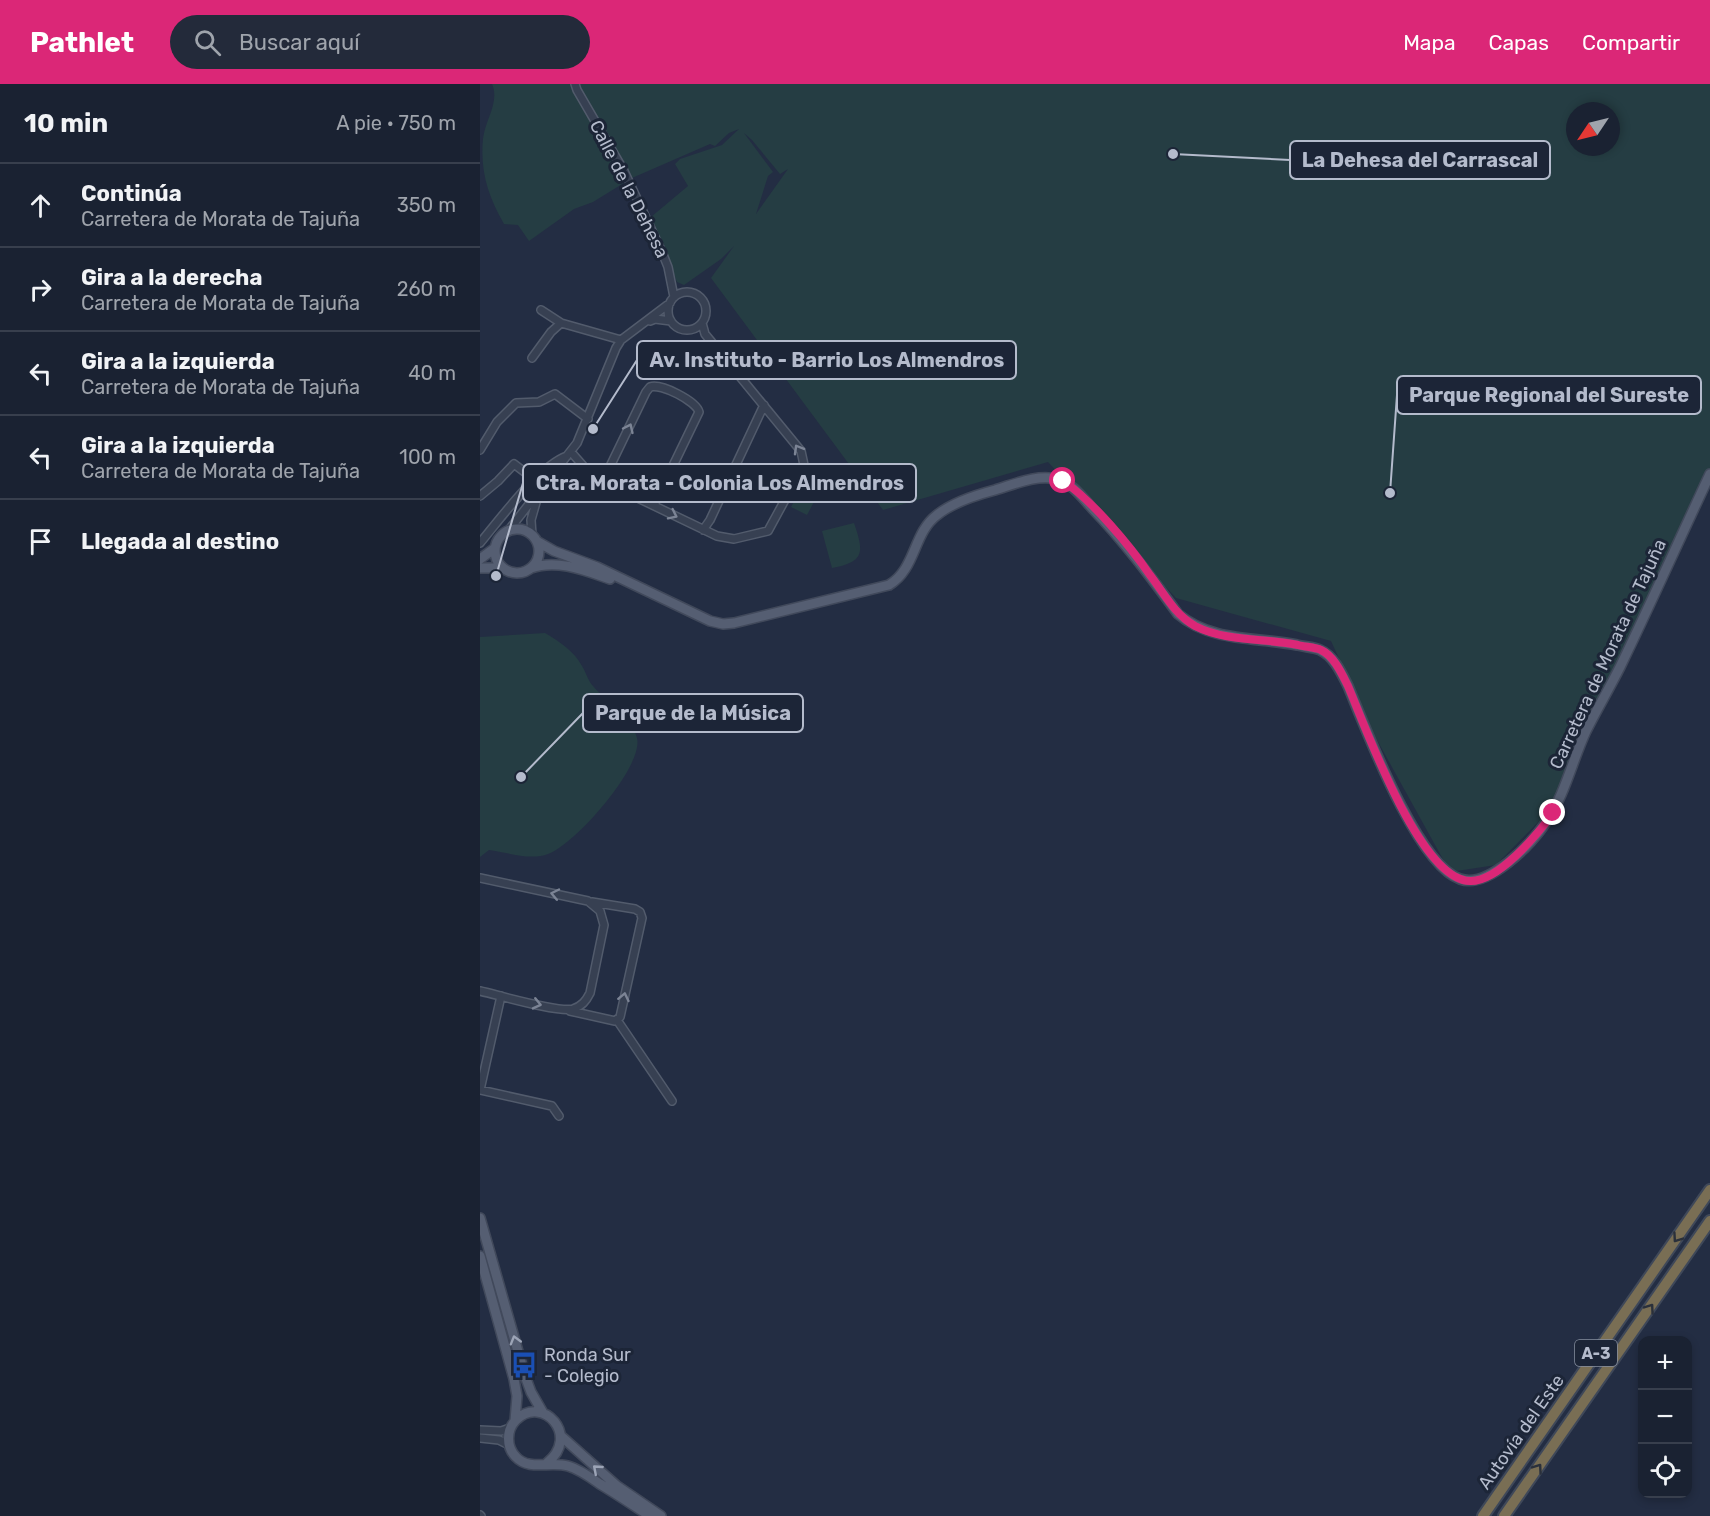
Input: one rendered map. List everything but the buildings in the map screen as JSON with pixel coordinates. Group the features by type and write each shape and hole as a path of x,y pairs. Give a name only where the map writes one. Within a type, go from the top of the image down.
{"highway":[{"name":"Autovía del Este","path":"1483,1516 1710,1190"},
{"name":"Autovía del Este","path":"1504,1516 1710,1221"}],"main road":[{"name":"Carretera de Morata de Tajuña","path":"535,538 554,551 597,567 710,621 723,624 746,622 880,588 896,581 902,575 926,527 938,514 948,508 985,493 1029,480 1048,478 1063,481 1113,529 1185,620 1211,632 1321,650 1329,657 1341,672 1348,686 1409,823 1445,870 1461,880 1477,881 1486,878 1512,858 1534,838 1553,813 1586,733 1710,474"},
{"path":"480,568 503,568 516,573 531,568 539,555 535,538 525,530 516,529 502,535 495,548 482,556"},
{"path":"495,548 497,560 503,568"},
{"name":"Carretera de Morata de Tajuña","path":"531,568 561,564 595,573 648,592"},
{"path":"480,1218 525,1376 543,1413"},
{"path":"480,1256 517,1396 509,1445 516,1458 523,1463 537,1466 547,1463 555,1456 560,1447 561,1436 558,1426 551,1417 533,1412 523,1415 513,1424"},
{"path":"561,1436 617,1486 661,1516"},
{"path":"547,1463 578,1470 650,1516"}],"street":[{"name":"Calle de la Dehesa","path":"575,84 624,171 666,259 672,300"},
{"path":"508,531 570,454 588,419 621,340 680,293 691,292 702,299 706,311 702,323 686,330 675,326 668,314 672,300"},
{"path":"541,310 561,323 621,340"},
{"path":"642,324 655,319 671,321"},
{"path":"532,358 551,332 561,323"},
{"path":"570,454 592,476 724,539 768,531 804,465 801,451 705,334 702,323"},
{"path":"603,481 645,392 654,386 660,386 694,404 699,412 654,505"},
{"path":"480,450 497,422 516,403 539,402 553,393 588,419"},
{"path":"703,530 710,520 764,405"},
{"path":"480,543 535,480 556,460 570,454"},
{"path":"480,496 514,464 543,487"},
{"path":"535,538 531,520 534,505 543,487"},
{"path":"480,878 635,909 640,912 642,918 620,1017 617,1020 610,1021 480,991"},
{"path":"564,1010 580,1006 590,993 604,925 600,911 588,901"},
{"path":"501,996 480,1090 552,1106 559,1116"},
{"path":"617,1020 672,1101"},
{"path":"480,1430 501,1431 513,1424"},
{"path":"480,1438 498,1440 509,1445"}],"green space":[{"path":"492,84 1710,84 1710,476 1557,803 1496,865 1450,872 1372,731 1331,641 1176,598 1048,462 883,510 711,278 734,246 721,259 684,285 677,282 651,217 688,186 675,164 680,159 722,145 739,129 729,133 715,146 710,144 632,178 593,202 574,209 529,241 518,225 504,224 486,183 482,151 483,139 494,98","holes":["744,133 780,174 788,169 756,214 768,176 773,172"]},
{"path":"799,492 815,500 807,515 791,507"},
{"path":"854,523 859,541 859,554 851,563 832,568 822,531"},
{"path":"545,633 570,651 578,660 591,684 629,720 637,738 636,751 630,767 605,803 590,821 560,848 534,857 489,850 480,857 480,637"}],"place":[{"name":"La Dehesa del Carrascal","path":"1173,154"},
{"name":"Av. Instituto - Barrio Los Almendros","path":"593,429"},
{"name":"Parque Regional del Sureste","path":"1390,493"},
{"name":"Ctra. Morata - Colonia Los Almendros","path":"496,576"},
{"name":"Parque de la Música","path":"521,777"},
{"name":"Ronda Sur - Colegio","path":"524,1365"}],"route":[{"path":"1063,481 1077,492 1132,550 1178,614 1185,620 1201,629 1228,636 1283,642 1321,650 1335,663 1348,686 1409,823 1433,856 1453,876 1469,881 1486,878 1534,838 1553,813"}]}
